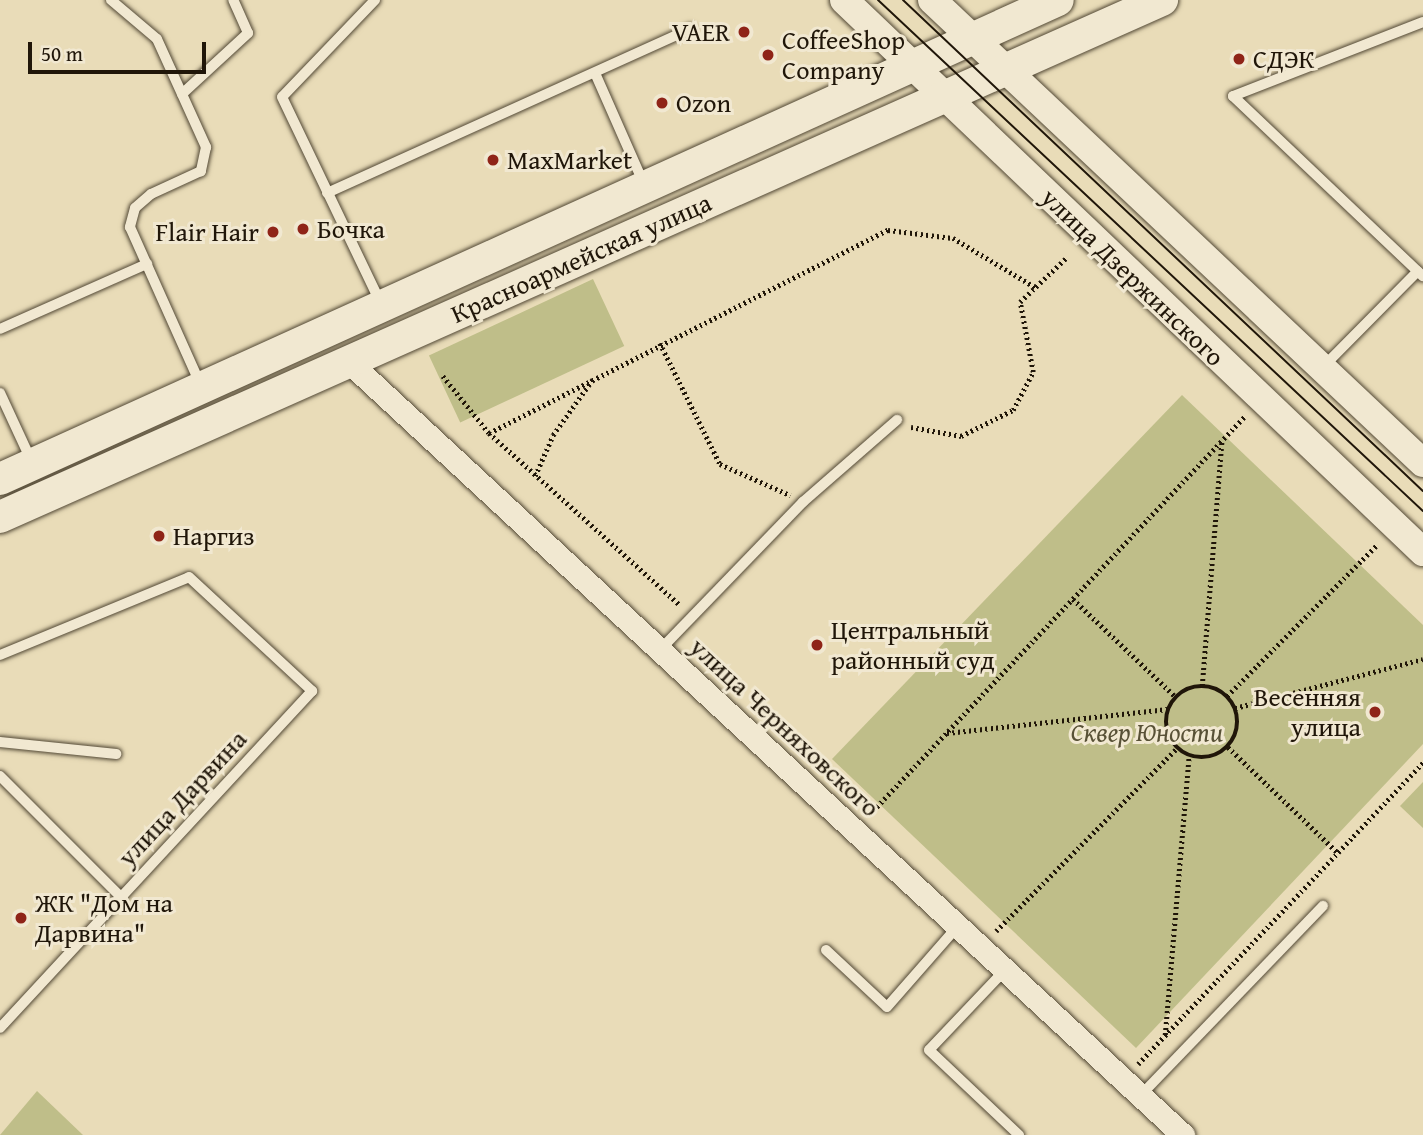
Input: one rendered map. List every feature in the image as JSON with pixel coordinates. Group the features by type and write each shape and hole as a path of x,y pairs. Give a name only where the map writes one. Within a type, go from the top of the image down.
{"main road":[{"name":"Красноармейская улица","path":"0,479 202,389 341,346 382,308 916,68 1058,0"},
{"name":"Красноармейская улица","path":"0,517 341,346 944,96 1162,0"}],"street":[{"name":"улица Дзержинского","path":"844,0 1423,552"},
{"path":"932,0 1423,463"},
{"name":"улица Черняховского","path":"341,346 660,650 1005,970 1146,1089 1183,1135"}],"lane":[{"path":"111,0 157,39 208,161 201,171 135,208 130,227 202,389"},
{"path":"182,94 248,33 233,0"},
{"path":"375,0 282,97 382,308"},
{"path":"1322,368 1420,274 1233,96 1423,22"},
{"path":"327,192 691,29"},
{"path":"594,73 647,190"},
{"path":"0,329 147,264"},
{"path":"0,393 33,464"},
{"path":"660,650 803,502 897,420"},
{"name":"улица Дарвина","path":"0,655 189,578 312,691 0,1028"},
{"path":"0,742 70,745 116,754"},
{"path":"0,776 121,897"},
{"path":"1146,1089 1323,906"},
{"path":"826,950 887,1007 958,926"},
{"path":"1005,970 929,1050 1019,1135"}],"path":[{"path":"489,433 660,343 888,230 953,238 1035,287"},
{"path":"897,420 961,436 1013,410 1032,372 1020,302 1066,258"},
{"path":"660,343 720,464 803,502"},
{"path":"443,376 489,433 693,615"},
{"path":"535,476 552,435 596,376"},
{"path":"878,826 868,817 1245,416"},
{"path":"1202,686 1222,440"},
{"path":"1227,696 1383,539"},
{"path":"1073,599 1176,697"},
{"path":"1235,708 1423,659"},
{"path":"1202,686 1227,696 1235,708 1238,722 1228,747 1203,758 1189,756 1177,748 1169,737 1168,709 1176,697 1202,686"},
{"path":"946,733 1168,709"},
{"path":"1228,747 1338,852"},
{"path":"993,934 1177,748"},
{"path":"1165,1036 1189,756"},
{"path":"1135,1068 1423,763"},
{"path":"984,925 1003,944"},
{"path":"1125,1058 1135,1068 1146,1089"}],"green space":[{"path":"593,279 624,346 460,423 429,355"},
{"name":"Сквер Юности","path":"1182,395 1423,625 1423,744 1136,1048 832,759"},
{"path":"1423,782 1423,828 1400,806"},
{"path":"37,1091 83,1135 0,1135"}],"tram line":[{"path":"878,0 1423,511"},
{"path":"903,0 1423,491"}],"place":[{"name":"VAER","path":"744,32"},
{"name":"CoffeeShop Company","path":"768,55"},
{"name":"СДЭК","path":"1239,59"},
{"name":"Ozon","path":"662,103"},
{"name":"MaxMarket","path":"493,160"},
{"name":"Бочка","path":"303,229"},
{"name":"Flair Hair","path":"273,232"},
{"name":"Наргиз","path":"159,536"},
{"name":"Центральный районный суд","path":"817,645"},
{"name":"Весенняя улица","path":"1375,712"},
{"name":"ЖК \"Дом на Дарвина\"","path":"21,918"}]}
